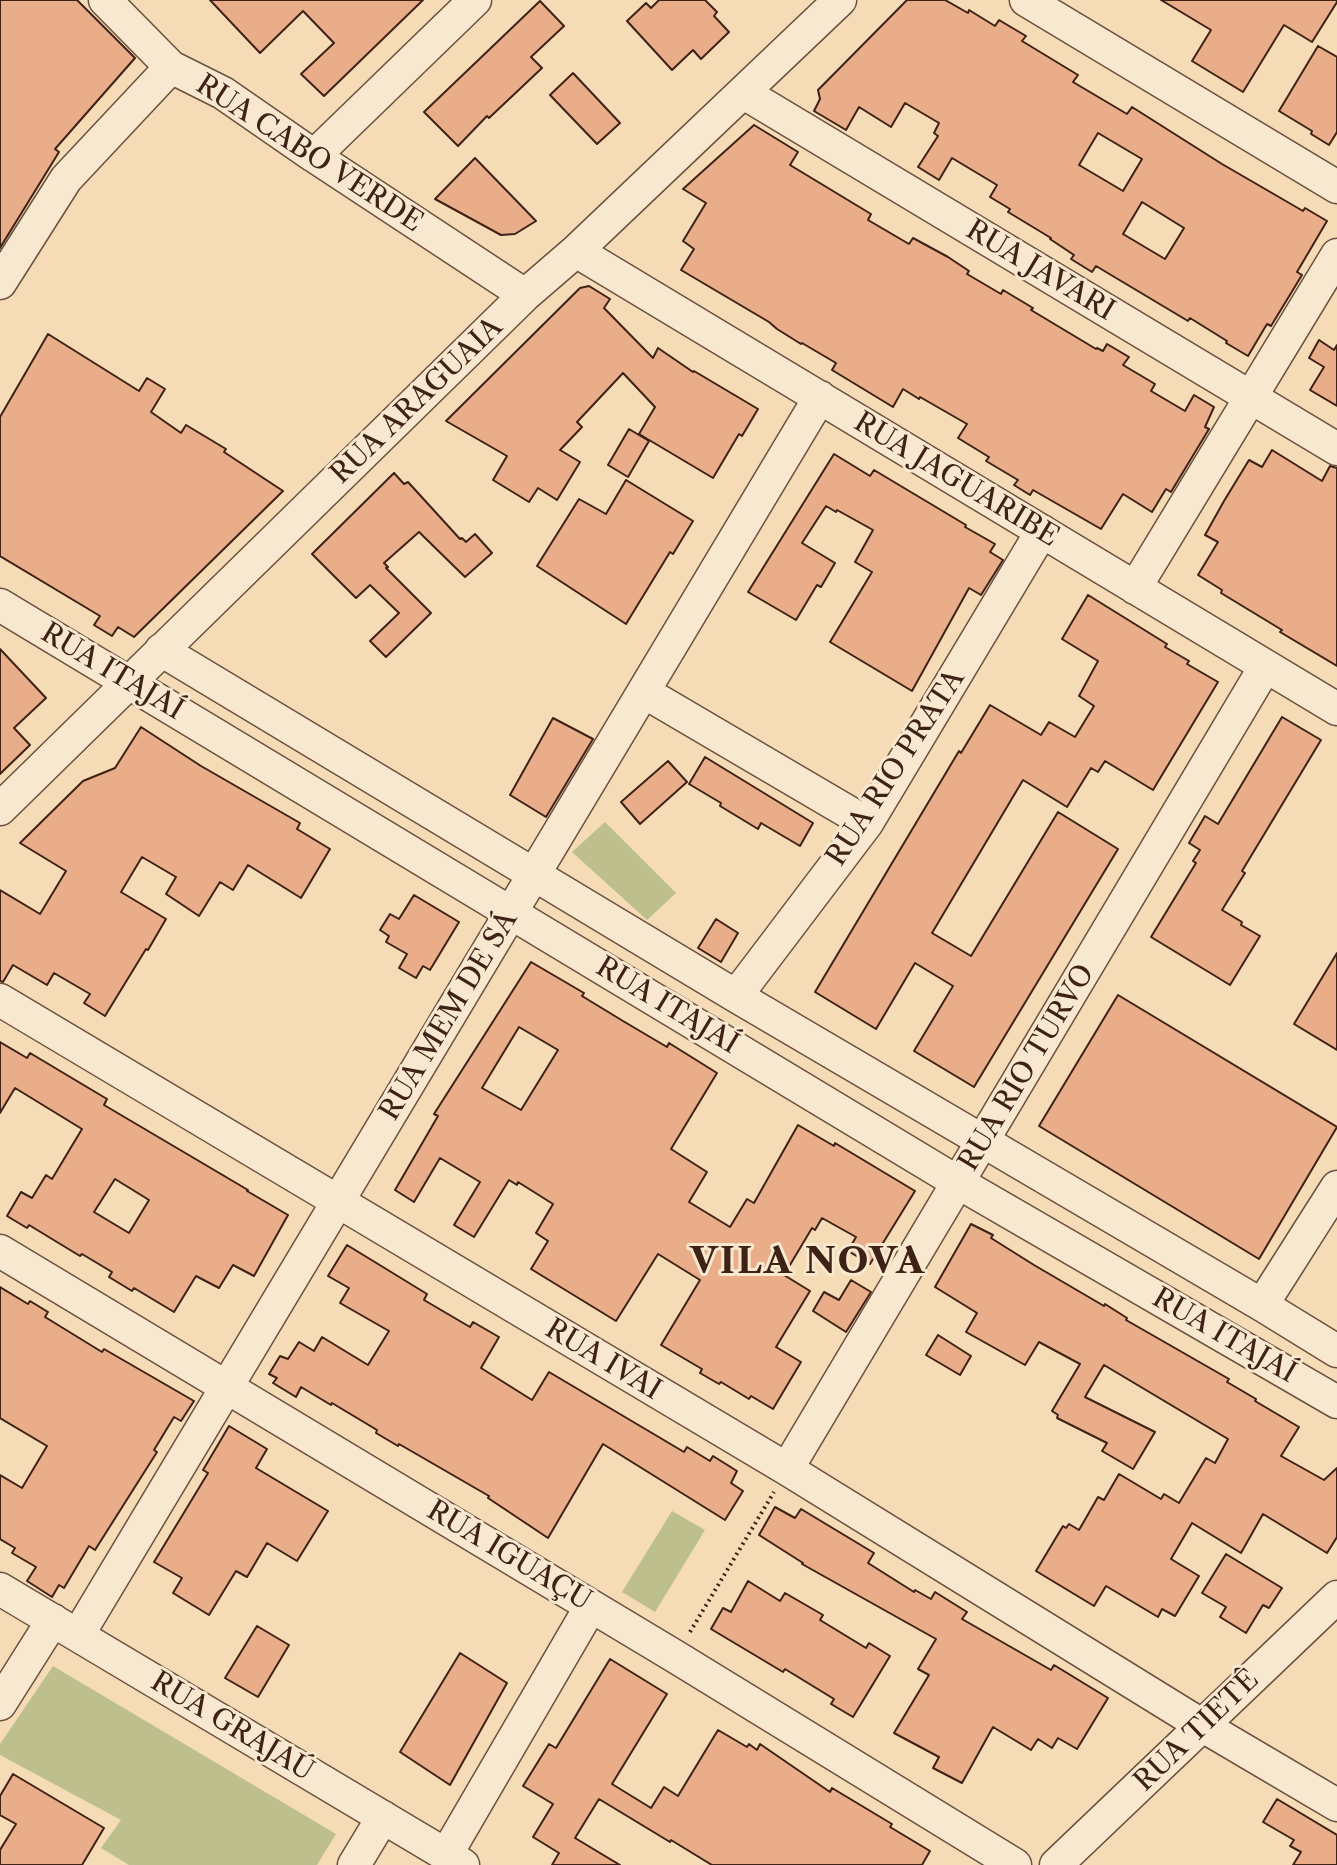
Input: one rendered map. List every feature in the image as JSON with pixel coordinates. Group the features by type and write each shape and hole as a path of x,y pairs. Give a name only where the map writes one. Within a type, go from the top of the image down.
{"street":[{"path":"314,156 475,0"},
{"name":"RUA ARAGUAIA","path":"0,809 525,295 576,251 840,0"},
{"path":"1026,0 1337,187"},
{"name":"RUA CABO VERDE","path":"126,7 171,67 223,93 525,295"},
{"path":"0,283 66,179 171,67"},
{"name":"RUA JAVARI","path":"744,93 1337,449"},
{"name":"RUA JAGUARIBE","path":"576,251 1337,709"},
{"path":"1135,588 1337,255"},
{"name":"RUA MEM DE SÁ","path":"0,1704 65,1628 227,1386 820,397"},
{"name":"RUA RIO PRATA","path":"736,996 867,823 1042,531"},
{"name":"RUA ITAJAÍ","path":"0,605 959,1183 1337,1402"},
{"name":"RUA ITAJAÍ","path":"161,650 736,996 1337,1351"},
{"name":"RUA RIO TURVO","path":"787,1469 1265,667"},
{"path":"644,692 867,823"},
{"name":"RUA IVAI","path":"0,1000 787,1469 1203,1726 1337,1805"},
{"path":"1262,1305 1337,1187"},
{"name":"RUA IGUAÇU","path":"0,1251 676,1657 1015,1865"},
{"name":"RUA GRAJAÚ","path":"0,1589 454,1860"},
{"name":"RUA TIETÊ","path":"1056,1865 1337,1597"},
{"path":"454,1860 591,1606"},
{"path":"354,1865 383,1817"}],"path":[{"path":"676,1657 787,1469"}],"green space":[{"path":"605,822 676,893 647,920 572,852"},
{"path":"672,1511 705,1530 655,1612 622,1592"},
{"path":"53,1666 336,1834 317,1865 129,1865 101,1848 121,1820 0,1755 0,1744"}],"building":[{"path":"0,0 77,0 135,58 55,149 59,152 0,248"},
{"path":"210,0 423,0 324,96 301,74 334,43 303,11 260,53"},
{"path":"659,0 705,0 729,32 701,59 693,50 672,70 627,21 646,3 651,8"},
{"path":"907,0 945,0 995,26 999,20 1026,36 1022,41 1078,75 1073,82 1127,114 1132,107 1222,164 1303,211 1305,208 1327,221 1297,272 1302,275 1271,326 1267,324 1248,356 1190,318 1188,321 1096,266 1092,272 1071,259 1074,255 990,197 997,185 952,158 939,180 918,167 938,136 934,133 939,123 905,103 891,127 859,107 846,130 814,111 820,99 818,90","holes":["1098,133 1142,159 1123,191 1079,165","1142,202 1184,228 1165,259 1123,234"]},
{"path":"1161,0 1337,2 1312,42 1284,25 1243,92 1192,61 1211,30"},
{"path":"540,1 564,26 531,57 542,68 458,146 424,112"},
{"path":"1318,46 1337,57 1337,132 1329,145 1279,111"},
{"path":"573,73 620,123 597,144 550,95"},
{"path":"754,125 798,152 790,165 871,214 868,220 909,244 913,238 948,257 969,271 967,274 1001,294 1003,290 1096,349 1103,351 1107,344 1129,357 1123,365 1155,384 1151,391 1185,411 1194,395 1214,407 1205,427 1209,429 1171,492 1166,489 1152,512 1123,494 1101,529 1033,490 1030,495 1014,485 1018,480 986,461 989,457 958,438 967,424 903,389 893,407 832,370 836,363 681,270 694,249 683,241 706,203 683,189"},
{"path":"475,158 536,221 515,234 501,235 435,199"},
{"path":"589,286 610,299 604,308 653,358 658,348 758,409 713,478 639,434 655,407 623,373 577,422 582,427 560,450 580,462 557,500 538,488 529,502 493,480 507,456 446,421 580,288"},
{"path":"48,334 139,391 147,378 165,389 151,412 181,433 186,425 226,449 224,452 283,491 134,637 118,627 112,636 94,625 100,616 0,556 0,417"},
{"path":"1319,340 1334,350 1337,345 1337,406 1310,390 1324,367 1309,358"},
{"path":"629,429 649,441 628,477 608,465"},
{"path":"1272,450 1322,481 1330,466 1337,468 1337,666 1280,632 1282,630 1221,593 1222,590 1198,575 1218,542 1205,535 1224,501 1249,460 1262,467"},
{"path":"834,454 870,476 874,470 966,525 995,544 990,552 1003,560 981,595 969,588 912,691 830,642 872,572 855,562 873,530 826,506 802,543 835,563 821,587 817,585 796,620 748,592"},
{"path":"394,473 404,484 408,482 460,539 466,542 475,534 492,553 465,577 419,532 384,563 431,613 386,657 370,641 399,613 370,585 356,598 312,554"},
{"path":"626,480 693,521 626,624 537,566 579,499 606,514"},
{"path":"1088,595 1167,644 1165,647 1189,661 1187,664 1218,682 1153,790 1105,761 1098,772 1091,768 1067,807 1023,780 932,933 971,956 1058,812 1118,849 974,1087 914,1051 953,986 915,963 876,1029 815,992 959,751 961,753 990,705 1041,735 1049,722 1075,737 1094,706 1079,696 1098,661 1062,639"},
{"path":"0,649 46,698 14,728 30,745 0,774"},
{"path":"1282,717 1321,740 1222,910 1260,936 1230,985 1151,937 1196,863 1193,861 1200,850 1189,843 1205,816 1218,824"},
{"path":"553,718 593,739 546,817 510,795"},
{"path":"141,727 300,823 297,829 330,849 301,898 248,865 233,890 220,882 199,916 166,894 176,877 142,857 121,892 166,919 105,1016 84,1003 90,994 54,973 47,985 13,965 3,982 0,981 0,890 40,914 66,871 20,843 83,781 115,768"},
{"path":"705,757 813,823 800,846 761,823 758,829 689,784"},
{"path":"668,761 687,782 640,824 621,802"},
{"path":"414,895 459,922 430,970 423,966 416,978 399,968 407,954 386,942 389,936 380,930 390,914 399,919"},
{"path":"716,919 738,933 721,962 698,948"},
{"path":"1337,953 1337,1050 1294,1024"},
{"path":"531,962 584,993 582,996 623,1021 667,1047 669,1043 717,1073 671,1149 707,1172 689,1202 730,1227 747,1199 754,1203 798,1125 834,1146 835,1143 915,1191 870,1264 848,1251 856,1237 822,1218 815,1230 812,1228 784,1275 810,1291 776,1347 801,1362 773,1409 721,1382 719,1384 700,1373 702,1369 661,1345 700,1280 658,1254 616,1321 531,1269 548,1241 536,1233 553,1204 518,1182 517,1185 509,1180 474,1237 454,1225 480,1182 440,1158 414,1202 395,1190 438,1116 434,1114","holes":["519,1027 558,1050 521,1110 482,1088"]},
{"path":"1118,995 1337,1127 1259,1259 1039,1126"},
{"path":"0,1042 27,1058 30,1053 107,1099 104,1105 288,1215 254,1276 233,1265 219,1288 196,1276 174,1312 109,1277 112,1272 82,1254 80,1256 29,1225 27,1228 7,1216 21,1192 32,1198 46,1175 52,1179 82,1129 15,1088 0,1113","holes":["115,1179 149,1200 129,1233 94,1212"]},
{"path":"971,1224 993,1235 991,1238 1034,1265 1229,1379 1227,1382 1299,1427 1281,1456 1324,1480 1337,1468 1337,1537 1327,1553 1263,1514 1241,1553 1192,1523 1171,1559 1199,1576 1175,1616 1162,1609 1158,1617 1106,1586 1094,1606 1036,1571 1063,1526 1066,1528 1069,1524 1079,1530 1098,1497 1104,1500 1119,1474 1161,1499 1164,1494 1179,1503 1206,1458 1215,1463 1228,1439 1104,1365 1085,1397 1155,1432 1133,1469 1102,1451 1107,1443 1057,1418 1058,1415 1052,1411 1080,1364 1039,1342 1025,1365 966,1332 977,1313 935,1287"},
{"path":"347,1245 427,1294 424,1300 470,1327 473,1322 499,1337 481,1368 532,1400 549,1372 684,1452 687,1447 710,1461 713,1456 737,1471 731,1483 743,1491 725,1520 603,1444 548,1538 489,1496 376,1433 377,1430 332,1403 301,1387 296,1397 273,1383 277,1378 269,1374 280,1356 288,1359 299,1342 314,1351 322,1337 368,1365 389,1331 340,1303 349,1288 328,1276"},
{"path":"851,1280 871,1292 846,1332 813,1311 824,1292 839,1300"},
{"path":"0,1287 48,1312 45,1317 102,1352 104,1349 194,1401 181,1421 174,1417 154,1450 157,1452 95,1550 89,1546 64,1588 59,1585 52,1597 27,1581 36,1567 12,1553 15,1548 0,1539 0,1475 22,1488 47,1446 0,1418"},
{"path":"938,1335 971,1356 960,1375 926,1355"},
{"path":"229,1426 267,1449 256,1468 328,1511 297,1561 267,1543 247,1577 236,1571 209,1615 173,1593 182,1578 154,1562 208,1473 203,1470"},
{"path":"775,1507 795,1518 801,1509 874,1553 868,1563 914,1592 931,1599 935,1592 967,1612 962,1619 1051,1670 1054,1665 1108,1698 1077,1749 1058,1738 1052,1748 1038,1739 1031,1750 993,1727 962,1783 933,1768 939,1757 894,1733 929,1675 918,1669 936,1639 802,1564 759,1535"},
{"path":"1226,1554 1282,1588 1269,1608 1263,1605 1246,1633 1220,1617 1226,1607 1202,1593"},
{"path":"748,1581 780,1601 785,1593 823,1615 820,1620 866,1648 869,1643 890,1656 853,1717 831,1704 834,1699 711,1629 723,1608 731,1612"},
{"path":"257,1626 289,1645 258,1697 225,1678"},
{"path":"460,1653 507,1683 450,1785 400,1752"},
{"path":"610,1659 667,1694 612,1784 651,1808 664,1787 678,1796 718,1730 747,1747 749,1744 757,1750 760,1744 830,1792 832,1788 892,1824 890,1827 930,1851 922,1865 712,1865 599,1799 575,1838 620,1865 552,1865 559,1853 533,1837 553,1804 523,1786 549,1744 556,1748"},
{"path":"13,1774 104,1828 82,1865 0,1865 0,1850 16,1824 0,1815 0,1796"},
{"path":"1277,1799 1337,1835 1337,1865 1293,1865 1301,1852 1290,1846 1294,1840 1263,1822"}],"district":[{"name":"VILA NOVA","path":"808,1263"}]}
